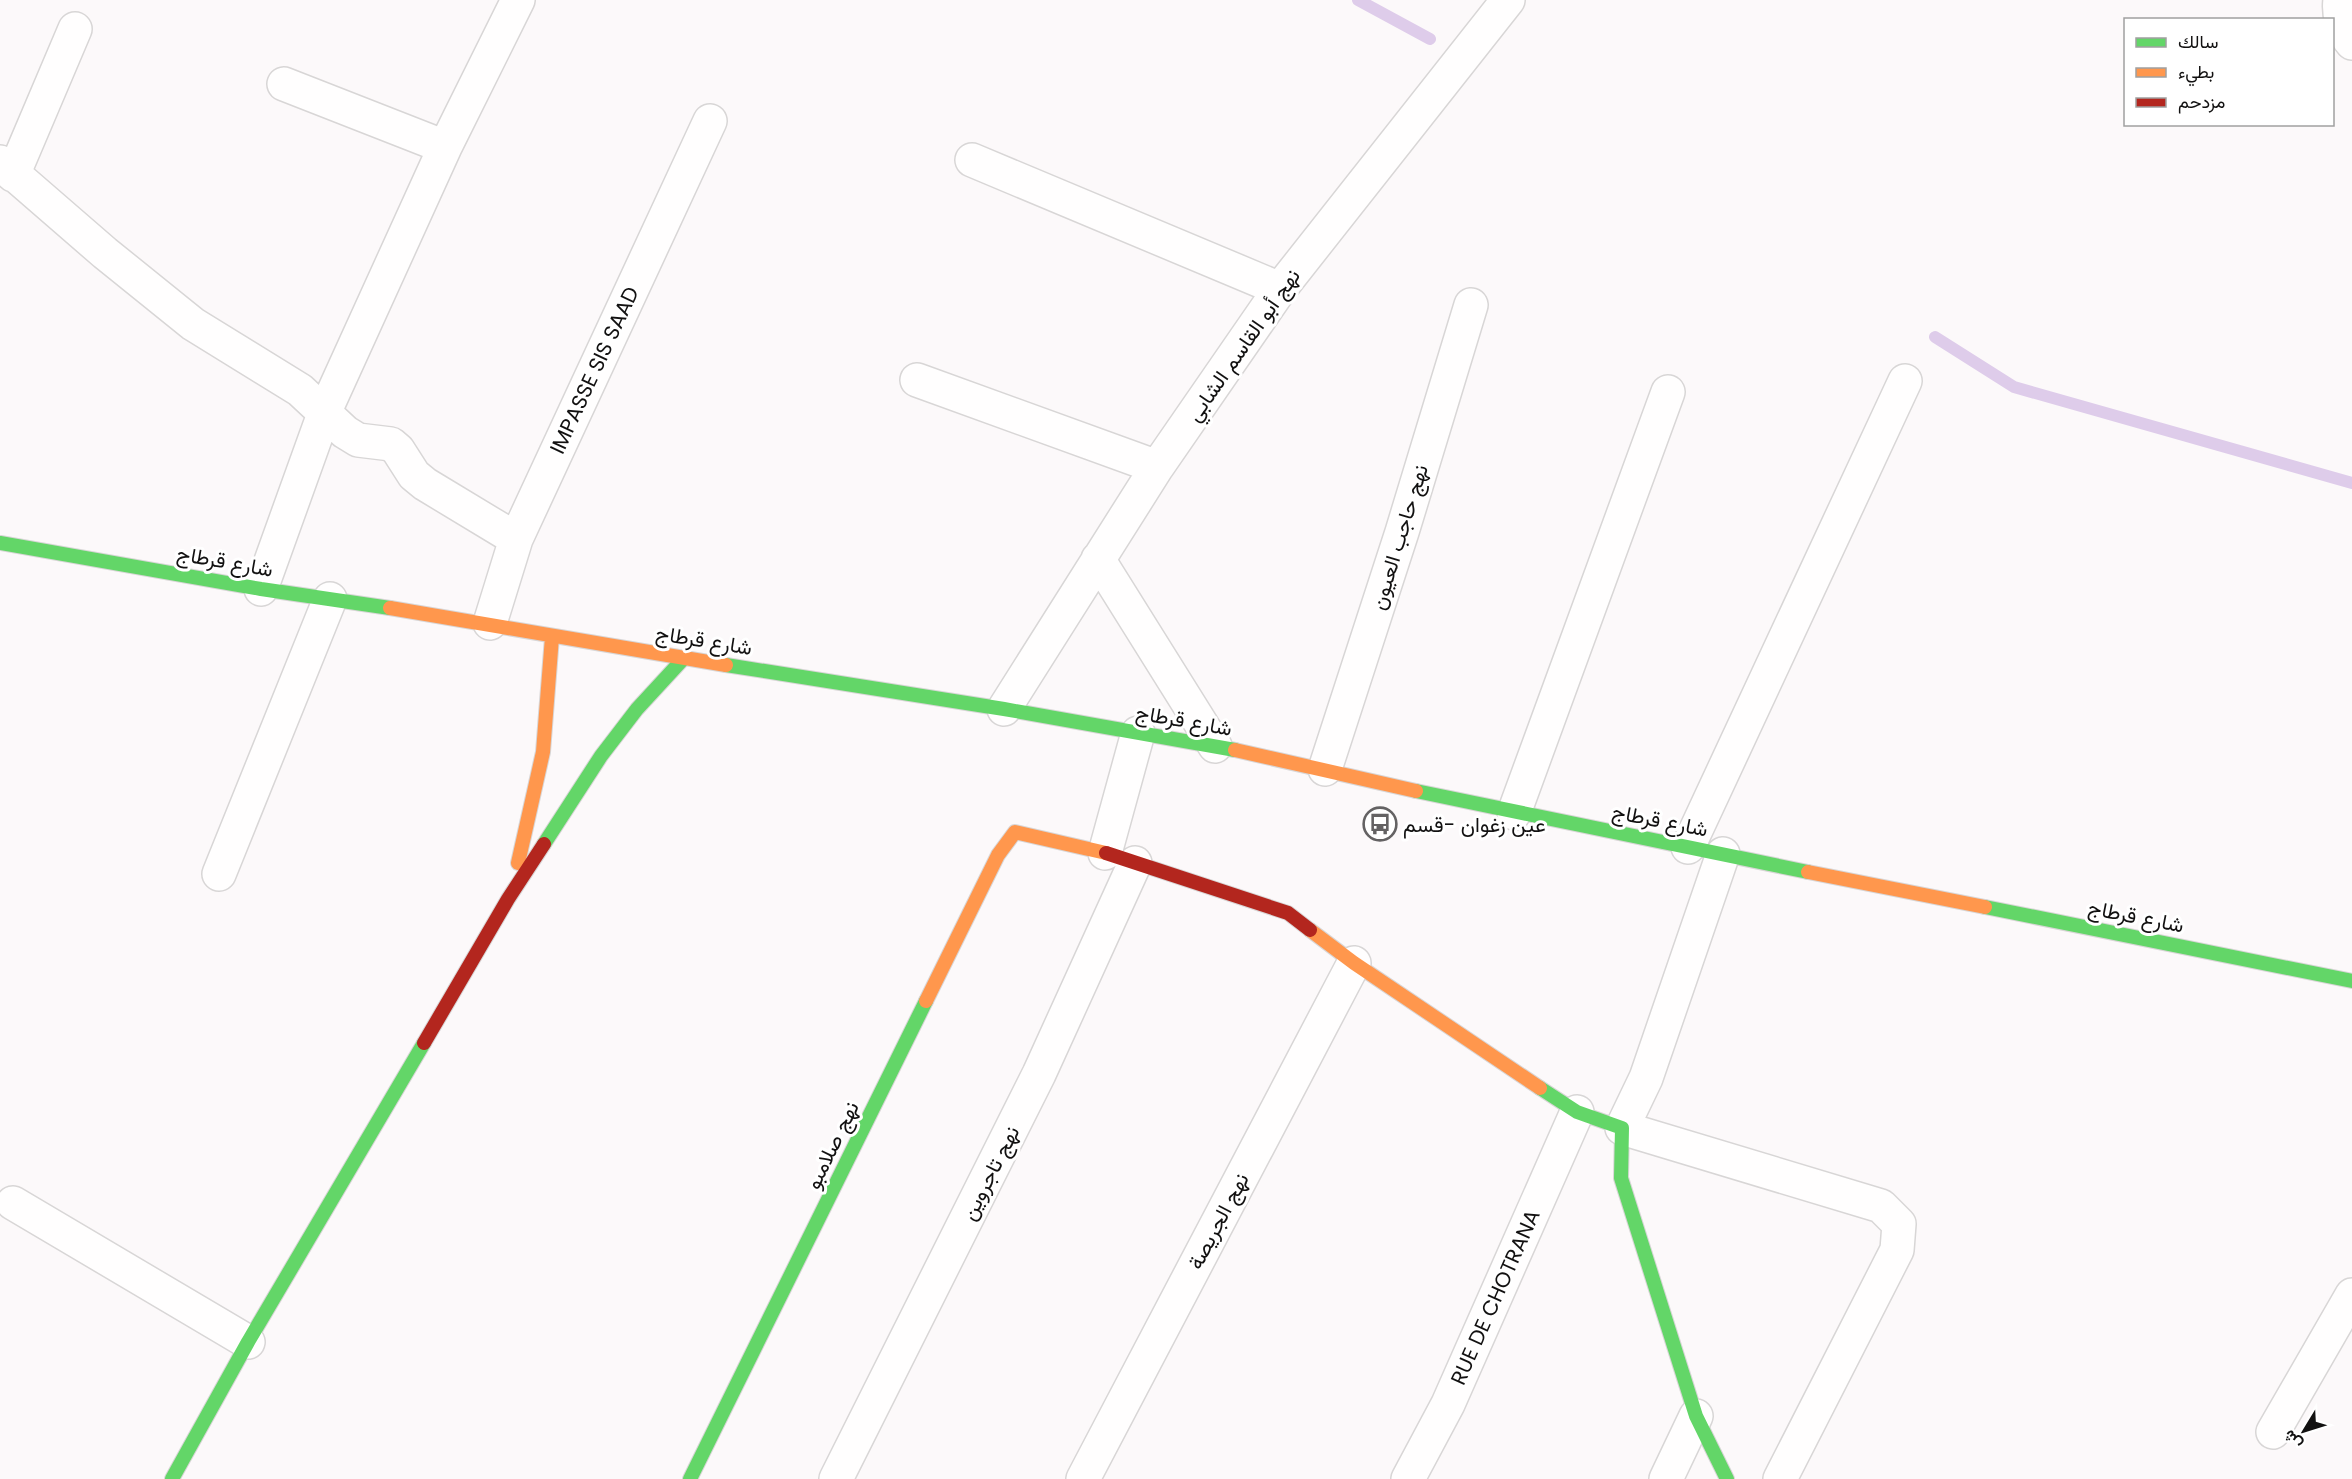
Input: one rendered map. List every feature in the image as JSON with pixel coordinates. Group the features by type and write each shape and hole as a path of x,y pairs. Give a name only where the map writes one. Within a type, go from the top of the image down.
{"street":[{"path":"261,589 325,411 445,147 518,0"},
{"name":"نهج أبو القاسم الشابي","path":"1004,709 1157,467 1280,289 1508,0"},
{"path":"2340,0 2339,7 2347,37 2352,43"},
{"path":"75,29 7,169 193,324 300,390 345,432 358,440 364,443 380,440 391,444 398,450 414,475 425,484 516,539"},
{"path":"284,84 445,147"},
{"name":"IMPASSE SIS SAAD","path":"490,623 516,539 710,121"},
{"path":"972,160 1280,289"},
{"name":"نهج حاجب العيون","path":"1325,769 1402,532 1471,305"},
{"path":"917,380 1157,467"},
{"path":"1688,847 1905,381"},
{"path":"1514,813 1668,392"},
{"name":"شارع قرطاج","path":"0,543 261,589 490,623 552,638 1004,709 1215,746 1514,813 2352,981"},
{"path":"1098,558 1215,746"},
{"path":"219,874 330,599"},
{"path":"508,899 533,813 546,741 552,638"},
{"path":"172,1479 248,1342 508,899 601,756 637,709 684,658"},
{"path":"1138,733 1105,853 1288,913 1354,963 1577,1112 1622,1128 1881,1206 1899,1224 1897,1250 1780,1479"},
{"name":"نهج صلامبو","path":"690,1479 998,855 1015,832 1105,853"},
{"path":"1723,854 1646,1078 1622,1128 1621,1178 1696,1416 1727,1479"},
{"name":"نهج تاجروين","path":"836,1479 1039,1074 1135,863"},
{"name":"نهج الجريصة","path":"1083,1479 1354,963"},
{"name":"RUE DE CHOTRANA","path":"1408,1479 1448,1404 1577,1112"},
{"path":"13,1203 248,1342"},
{"path":"2273,1432 2352,1295"},
{"path":"1666,1479 1696,1416"}],"waterway":[{"path":"1358,0 1430,39"},
{"path":"1935,337 2014,387 2352,483"}],"traffic: fast":[{"path":"0,543 261,589 390,608"},
{"path":"544,844 601,756 637,709 684,658"},
{"path":"726,665 1004,709 1235,750"},
{"path":"1416,791 1808,872"},
{"path":"1985,907 2352,981"},
{"path":"690,1479 926,1001"},
{"path":"172,1479 248,1342 424,1043"},
{"path":"1540,1088 1577,1112 1622,1128 1621,1178 1696,1416 1727,1479"}],"traffic: slow":[{"path":"390,608 726,665"},
{"path":"518,863 543,752 552,637"},
{"path":"1235,750 1416,791"},
{"path":"926,1001 998,855 1015,832 1106,853"},
{"path":"1808,872 1985,907"},
{"path":"1310,930 1354,963 1540,1088"}],"traffic: jam":[{"path":"424,1043 508,899 544,844"},
{"path":"1106,853 1288,913 1310,930"}],"place":[{"name":"عين زغوان -قسم","path":"1380,824"}]}
